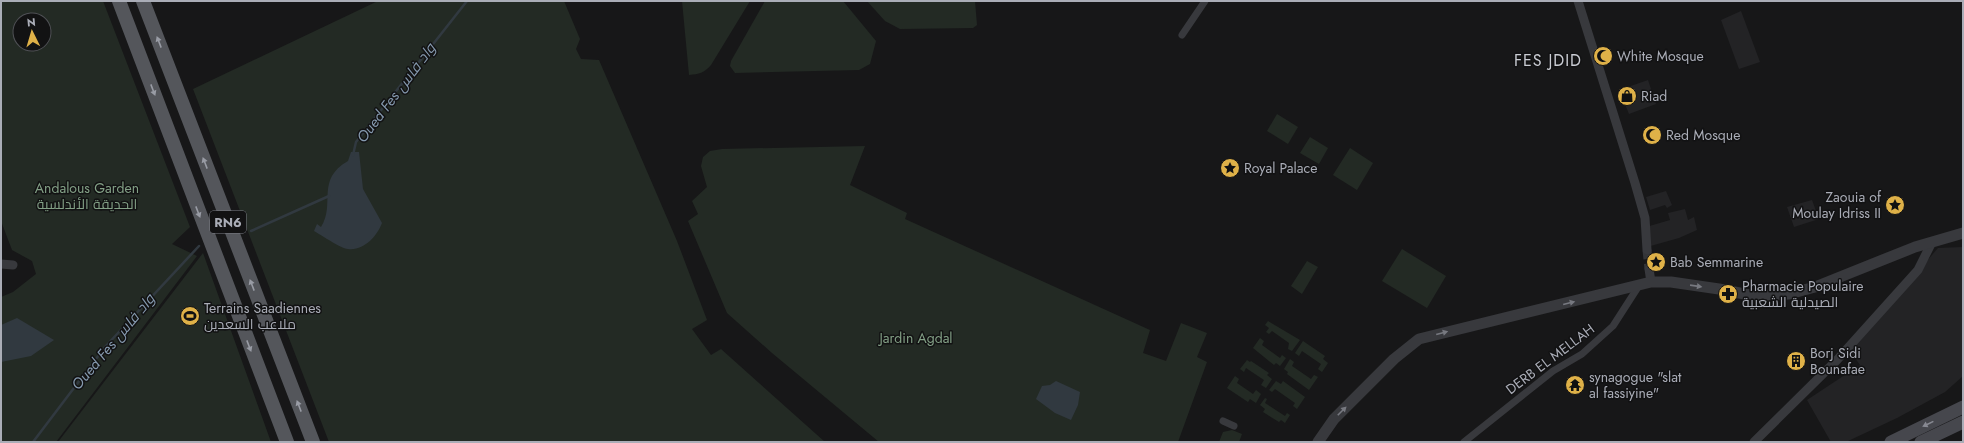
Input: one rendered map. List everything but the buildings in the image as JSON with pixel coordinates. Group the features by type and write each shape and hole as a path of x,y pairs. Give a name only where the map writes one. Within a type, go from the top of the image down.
{"main road":[{"name":"RN6","path":"119,1 287,442"},
{"name":"RN6","path":"143,1 313,442"},
{"path":"1891,442 1963,406"},
{"path":"1920,442 1963,422"}],"street":[{"path":"1182,35 1205,1"},
{"path":"1578,1 1645,218 1647,250"},
{"path":"1318,442 1334,419 1394,359 1417,340 1651,282 1671,282 1755,296 1788,294 1815,287 1915,247 1963,233"},
{"path":"1754,442 1837,360 1918,270 1932,242"},
{"path":"1,264 13,265"},
{"path":"1650,269 1651,282"},
{"name":"DERB EL MELLAH","path":"1464,442 1553,371 1582,354 1613,326 1629,304 1640,284"},
{"path":"1223,422 1234,426"}],"shaded area":[{"path":"1741,11 1760,62 1739,69 1721,20"},
{"name":"Riad","path":"1648,80 1656,104 1629,114 1625,104 1622,105 1619,97 1624,95 1622,89"},
{"path":"351,152 359,152 363,189 382,223 377,233 369,242 359,248 348,249 314,231 317,224 321,227 325,218 329,184 332,176 338,168 348,161"},
{"path":"1666,191 1672,205 1667,208 1665,205 1650,210 1646,197"},
{"path":"1812,200 1819,219 1794,227 1787,207"},
{"path":"1685,209 1688,220 1694,217 1697,230 1679,238 1647,247 1646,227 1670,220 1668,213"},
{"path":"1963,247 1963,376 1945,392 1897,418 1846,442 1831,442 1807,400 1860,365 1850,351 1938,248"},
{"path":"17,318 54,340 31,356 1,362 1,325"},
{"path":"1056,381 1080,392 1078,405 1071,420 1055,413 1036,399 1042,386 1050,385"}],"green space":[{"name":"Andalous Garden الحديقة الأندلسية","path":"1,1 103,1 190,227 172,244 197,256 56,442 1,442 1,297 13,292 36,274 32,261 12,250 1,221"},
{"path":"378,1 564,1 580,39 576,49 581,59 599,60 677,241 707,320 692,329 711,355 721,349 825,442 329,442 193,89"},
{"path":"682,1 750,1 711,65 701,73 689,75"},
{"path":"765,1 843,1 876,41 870,64 859,70 735,73 730,66 731,61"},
{"path":"867,1 975,1 977,25 973,28 900,29 885,21"},
{"path":"1277,114 1298,127 1288,144 1267,131"},
{"path":"1310,137 1328,148 1319,164 1300,153"},
{"name":"Jardin Agdal","path":"865,146 850,185 907,213 905,219 1150,330 1143,353 1166,361 1181,323 1207,333 1197,357 1207,362 1178,442 879,442 772,353 727,313 688,221 698,214 692,201 707,187 701,166 703,157 710,151 722,149"},
{"path":"1350,148 1373,163 1357,190 1333,175"},
{"path":"1402,249 1446,276 1427,308 1382,281"},
{"name":"Terrains Saadiennes ملاعب السعدين","path":"203,253 271,442 58,442"},
{"path":"1307,261 1318,267 1302,294 1291,286"},
{"path":"1268,321 1300,340 1292,351 1288,349 1289,343 1272,331 1269,334 1266,332 1269,328 1265,325"},
{"path":"1260,338 1264,341 1262,345 1280,358 1282,355 1286,358 1280,366 1276,363 1274,365 1253,348"},
{"path":"1303,341 1325,356 1323,359 1328,363 1322,372 1318,369 1321,364 1302,351 1299,356 1295,353"},
{"path":"1290,359 1294,362 1292,366 1311,379 1314,375 1318,377 1309,390 1287,374 1288,372 1284,369"},
{"path":"1247,360 1269,373 1267,375 1272,379 1266,388 1261,385 1264,380 1246,368 1244,372 1240,369"},
{"path":"1235,376 1239,379 1237,383 1253,394 1256,390 1261,394 1256,403 1250,399 1248,402 1227,388"},
{"path":"1276,381 1281,384 1283,381 1305,397 1297,409 1293,406 1295,403 1275,389 1272,392 1269,390"},
{"path":"1265,398 1267,399 1265,403 1285,416 1287,413 1290,415 1285,423 1281,420 1279,422 1263,412 1265,409 1260,405"},
{"path":"1232,430 1242,434 1239,442 1219,442 1223,432"}],"waterway":[{"name":"Oued Fes واد فاس","path":"353,155 356,142 467,1"},
{"name":"Oued Fes واد فاس","path":"251,231 329,196"},
{"name":"Oued Fes واد فاس","path":"33,442 105,347 199,246"}],"tunnel":[{"path":"1647,250 1649,269"}],"place":[{"name":"White Mosque","path":"1603,56"},
{"name":"Riad","path":"1627,96"},
{"name":"Red Mosque","path":"1652,135"},
{"name":"Royal Palace","path":"1230,168"},
{"name":"Zaouia of Moulay Idriss II","path":"1895,205"},
{"name":"Bab Semmarine","path":"1656,262"},
{"name":"Pharmacie Populaire الصيدلية الشعبية","path":"1728,294"},
{"name":"Terrains Saadiennes ملاعب السعدين","path":"190,316"},
{"name":"Borj Sidi Bounafae","path":"1796,361"},
{"name":"synagogue \"slat al fassiyine\"","path":"1575,385"}],"district":[{"name":"FES JDID","path":"1548,60"}]}
